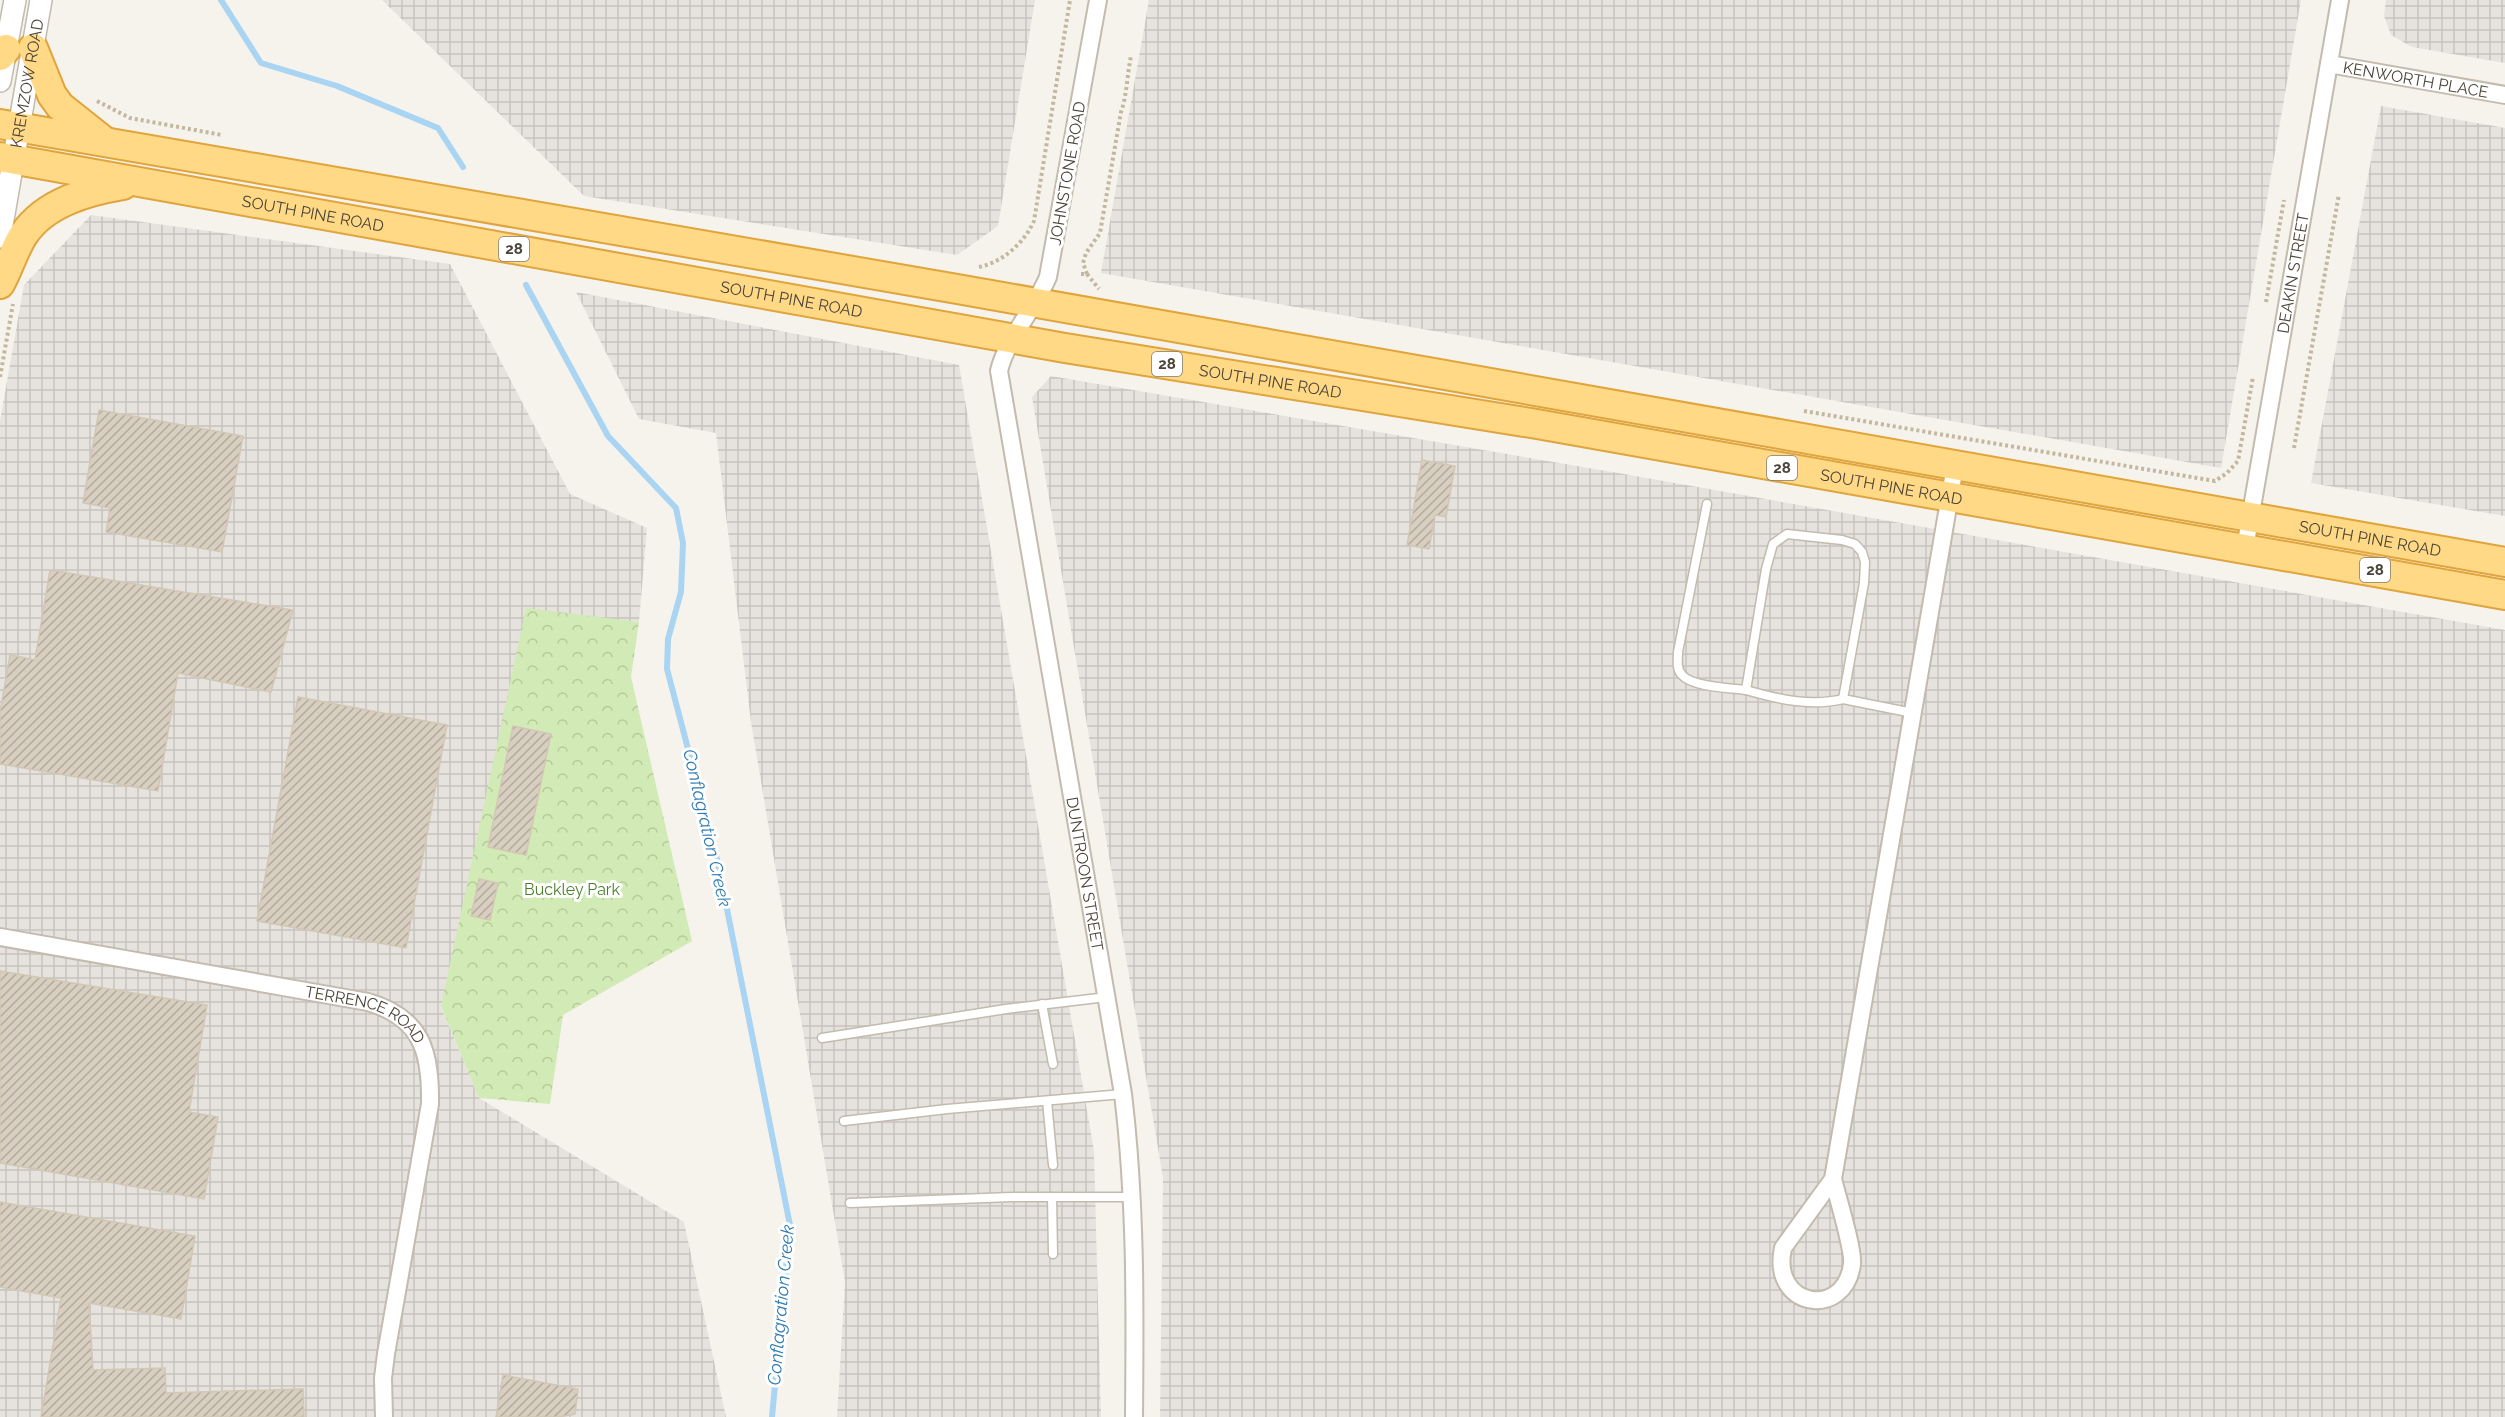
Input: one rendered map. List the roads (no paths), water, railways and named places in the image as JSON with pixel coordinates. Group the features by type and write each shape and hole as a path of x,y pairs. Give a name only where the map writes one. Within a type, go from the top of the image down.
{"highway":[{"path":"13,51 56,100 104,142"},
{"name":"SOUTH PINE ROAD","path":"10,126 1035,303 2505,562"},
{"name":"SOUTH PINE ROAD","path":"7,158 1065,348 1538,424 2505,595"},
{"path":"7,290 24,234 36,219 91,191 137,182"}],"street":[{"name":"KREMZOW ROAD","path":"0,237 10,126 15,0"},
{"name":"KREMZOW ROAD","path":"0,81 13,51 41,0"},
{"name":"JOHNSTONE ROAD","path":"1015,338 1048,277 1098,0"},
{"name":"DEAKIN STREET","path":"2245,548 2340,0"},
{"name":"KENWORTH PLACE","path":"2328,64 2505,95"},
{"name":"DUNTROON STREET","path":"1015,338 1000,364 999,376 1107,997 1130,1149 1136,1268 1134,1417"},
{"path":"1833,1179 1783,1248 1780,1261 1783,1276 1790,1290 1806,1300 1823,1300 1836,1295 1848,1281 1853,1262 1833,1179 1955,466"},
{"name":"TERRENCE ROAD","path":"0,937 368,1002 386,1007 405,1018 418,1034 426,1055 431,1080 430,1104 386,1354 383,1378 384,1417"}],"lane":[{"path":"1707,504 1677,666 1682,676 1693,682 1805,702 1829,703 1843,699 1913,713"},
{"path":"1746,690 1766,569 1773,544 1787,534 1799,534 1855,544 1862,552 1865,562 1864,583 1843,699"},
{"path":"822,1038 1042,1004 1107,997"},
{"path":"1042,1004 1053,1064"},
{"path":"844,1121 947,1109 1123,1094"},
{"path":"1047,1101 1053,1165"},
{"path":"1052,1197 1053,1254"},
{"path":"850,1203 1132,1197"}],"waterway":[{"name":"Conflagration Creek","path":"221,0 261,63 337,86 438,128 463,167"},
{"name":"Conflagration Creek","path":"526,285 608,436 676,508 683,543 681,592 668,639 667,669 717,859 790,1225 772,1417"}],"park label":[{"name":"Buckley Park","path":"572,889"}]}
